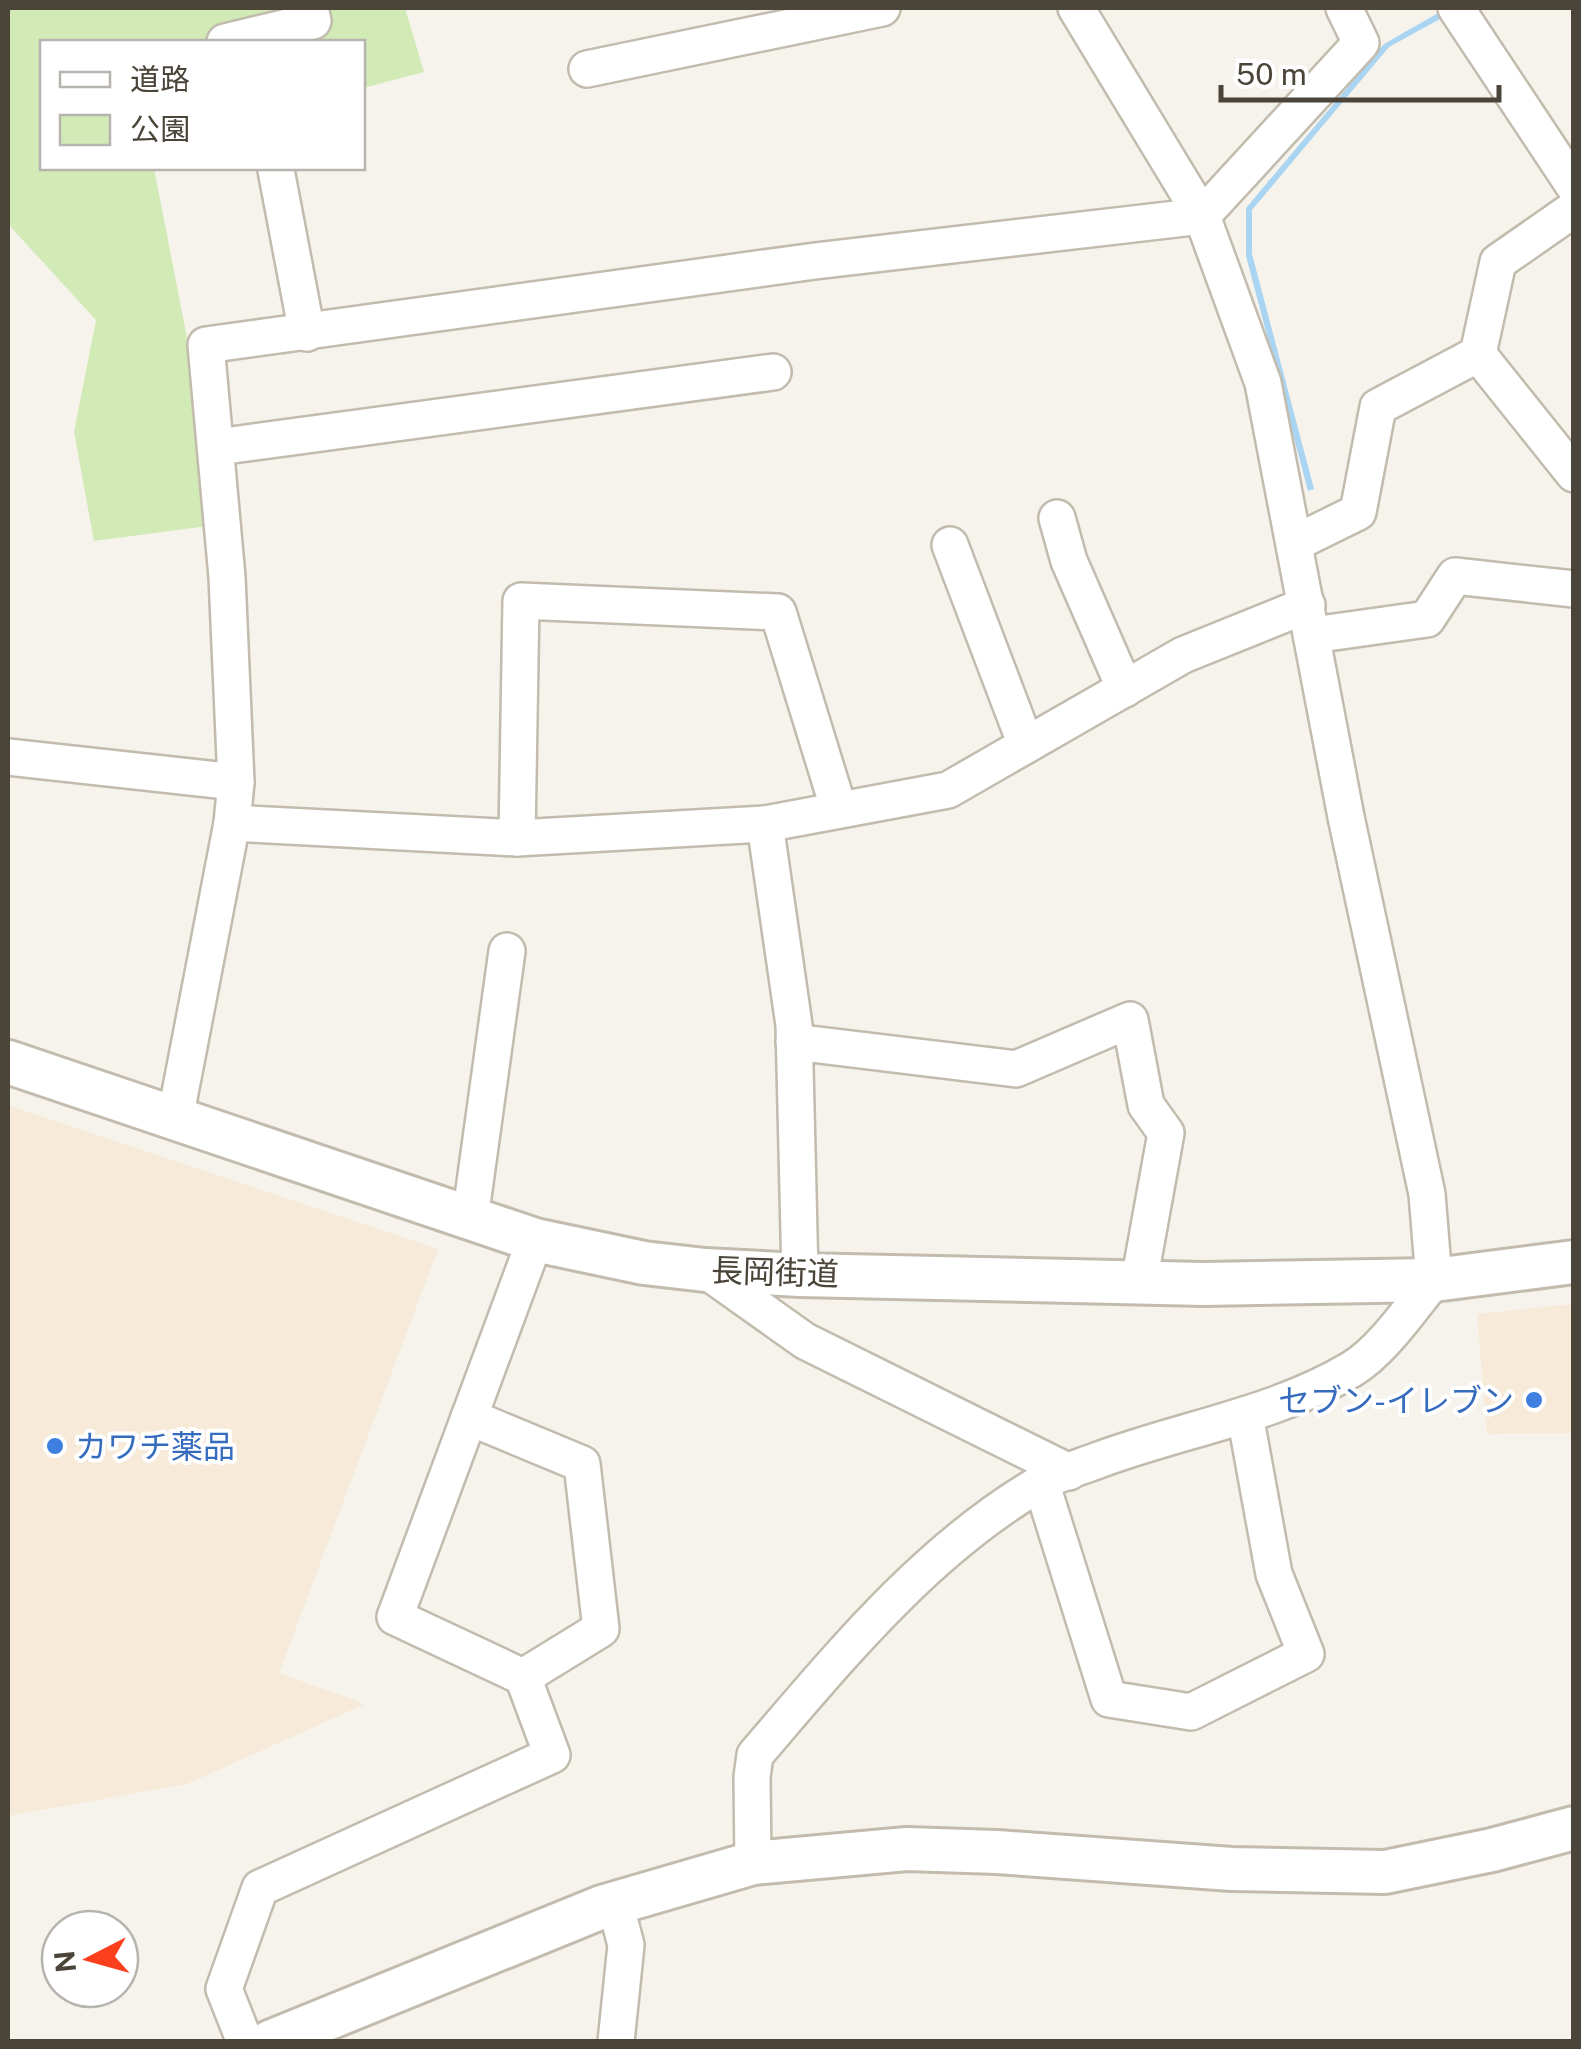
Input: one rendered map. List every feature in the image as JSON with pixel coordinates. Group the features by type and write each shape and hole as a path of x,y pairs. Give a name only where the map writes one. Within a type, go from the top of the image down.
{"street":[{"path":"234,40 313,21 310,8"},
{"path":"587,69 882,8"},
{"path":"753,1863 755,1755 876,1615 970,1533 1055,1477 1150,1440 1264,1410 1355,1368 1434,1280 1427,1194 1346,817 1264,382 1202,216 1099,23 1076,8"},
{"path":"175,1119 232,822 236,782 227,577 206,345 815,262 1202,216 1361,43 1344,8"},
{"path":"1456,8 1574,186"},
{"path":"276,170 307,333"},
{"path":"1295,542 1358,512 1378,407 1478,354 1498,262 1574,209"},
{"path":"1478,354 1574,474"},
{"path":"217,447 774,372"},
{"path":"1057,518 1068,561 1124,689"},
{"path":"950,546 1026,745"},
{"path":"232,822 517,838 765,824 948,790 1184,655 1310,620 1427,619 1455,576 1574,589"},
{"path":"517,838 521,601 778,612 839,810"},
{"path":"8,757 236,782"},
{"path":"765,824 794,1042 800,1274"},
{"path":"470,1219 507,952"},
{"path":"794,1042 1016,1069 1130,1020 1146,1105 1166,1132 1140,1282"},
{"name":"長岡街道","path":"8,1062 535,1240 592,1254 705,1270 1140,1282 1434,1280 1574,1262"},
{"path":"245,2042 224,1989 260,1888 552,1755 523,1676 395,1617 535,1240"},
{"path":"705,1270 806,1341 1055,1477 1109,1699 1191,1712 1306,1654 1274,1574 1245,1416"},
{"path":"469,1418 582,1464 601,1629 523,1676"},
{"path":"270,2042 614,1903 753,1863 907,1849 1232,1869 1385,1872 1574,1828"},
{"path":"614,1903 626,1944 616,2042"}],"shaded area":[{"path":"8,1105 438,1249 279,1673 365,1704 187,1784 8,1816"},
{"path":"1573,1304 1573,1433 1487,1434 1477,1314"}],"green space":[{"path":"8,8 405,8 424,72 365,87 365,40 40,40 40,170 154,170 223,524 94,541 74,432 96,320 8,224"}],"water":[{"path":"1447,8 1460,8 1389,47 1252,210 1252,254 1314,489 1308,491 1246,256 1246,208 1384,44"}],"place":[{"name":"セブン-イレブン","path":"1534,1400"},
{"name":"カワチ薬品","path":"55,1446"}]}
